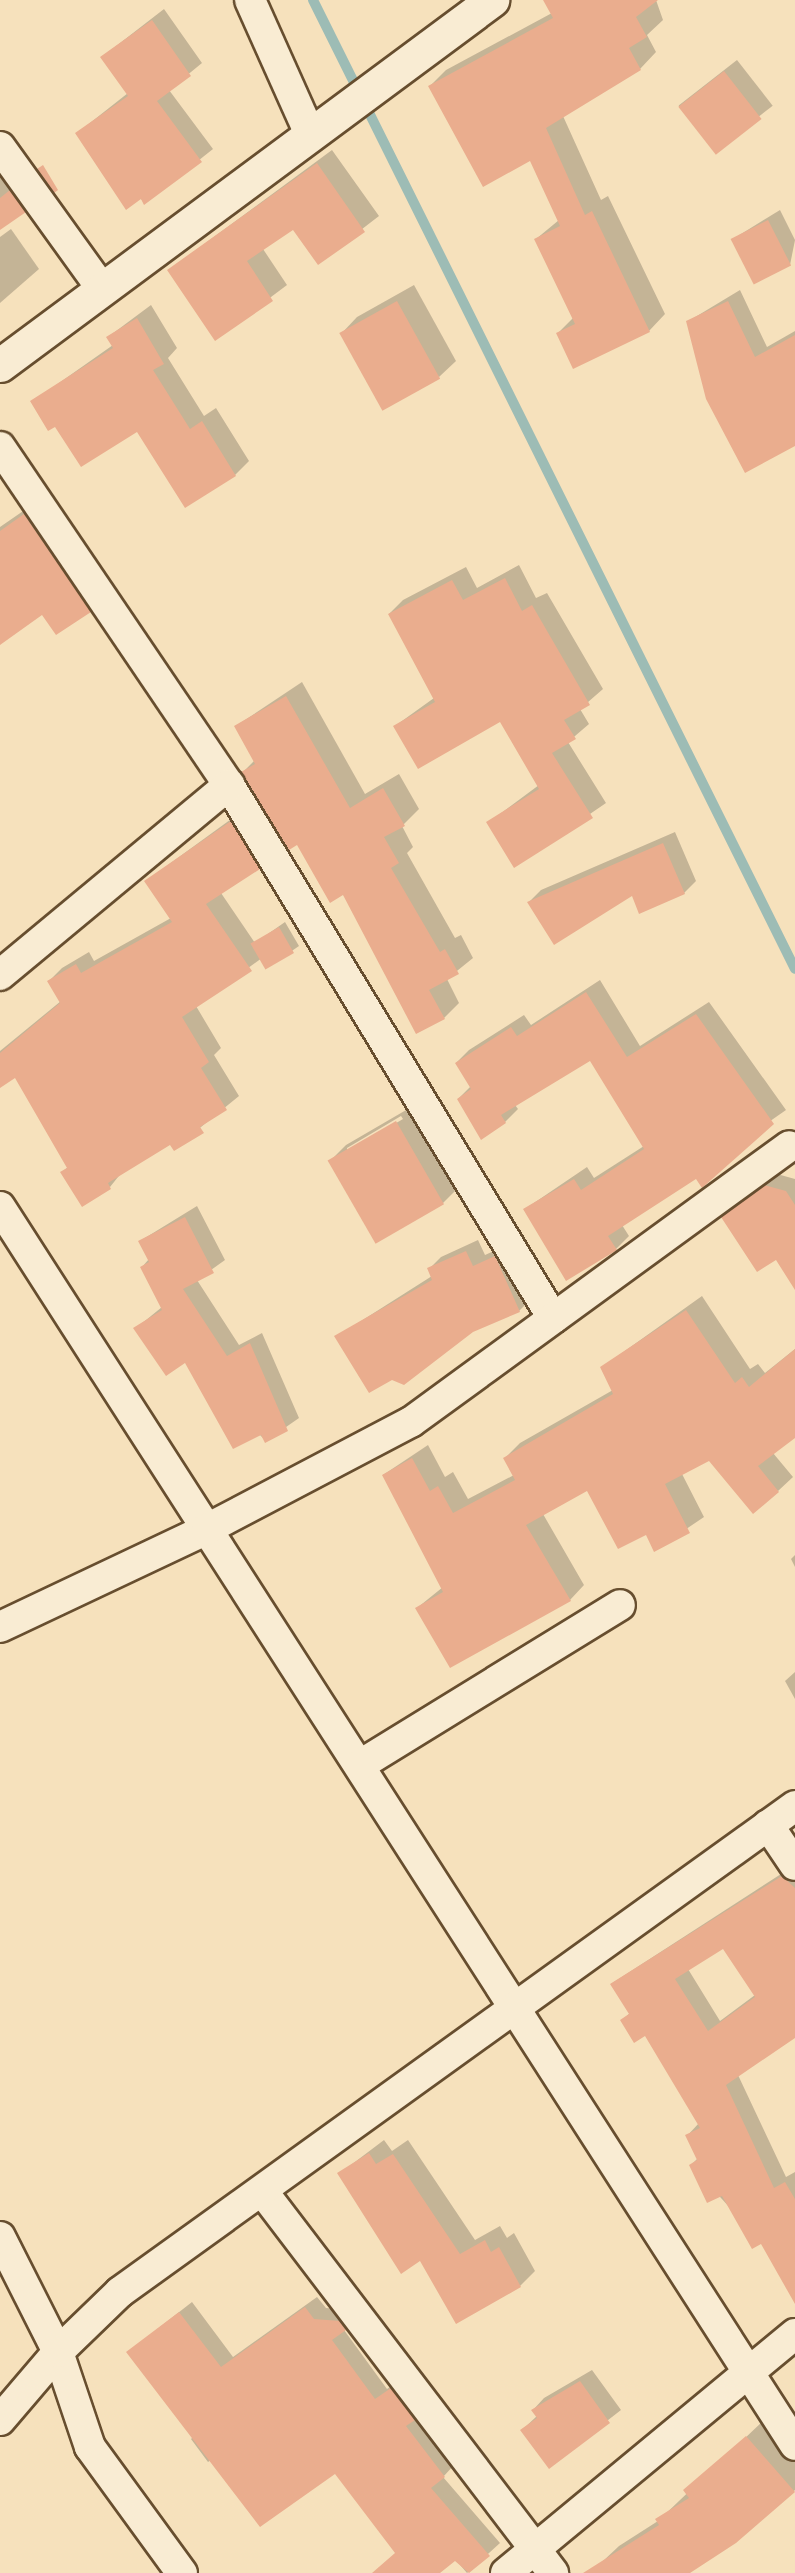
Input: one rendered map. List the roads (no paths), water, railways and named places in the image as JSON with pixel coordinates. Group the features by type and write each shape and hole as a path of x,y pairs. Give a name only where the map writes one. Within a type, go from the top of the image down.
{"street":[{"path":"250,0 316,129"},
{"path":"0,365 492,0"},
{"path":"0,147 102,289"},
{"path":"0,447 229,785 553,1318"},
{"path":"0,975 229,785"},
{"path":"0,1627 207,1529 411,1422 789,1146"},
{"path":"0,1207 795,2445"},
{"path":"360,1765 620,1605"},
{"path":"0,2420 58,2352 120,2292 262,2192 795,1806"},
{"path":"768,1825 795,1865"},
{"path":"262,2192 553,2573"},
{"path":"0,2237 58,2352 90,2447 182,2573"},
{"path":"506,2573 795,2334"}],"waterway":[{"path":"313,0 795,969"}]}
